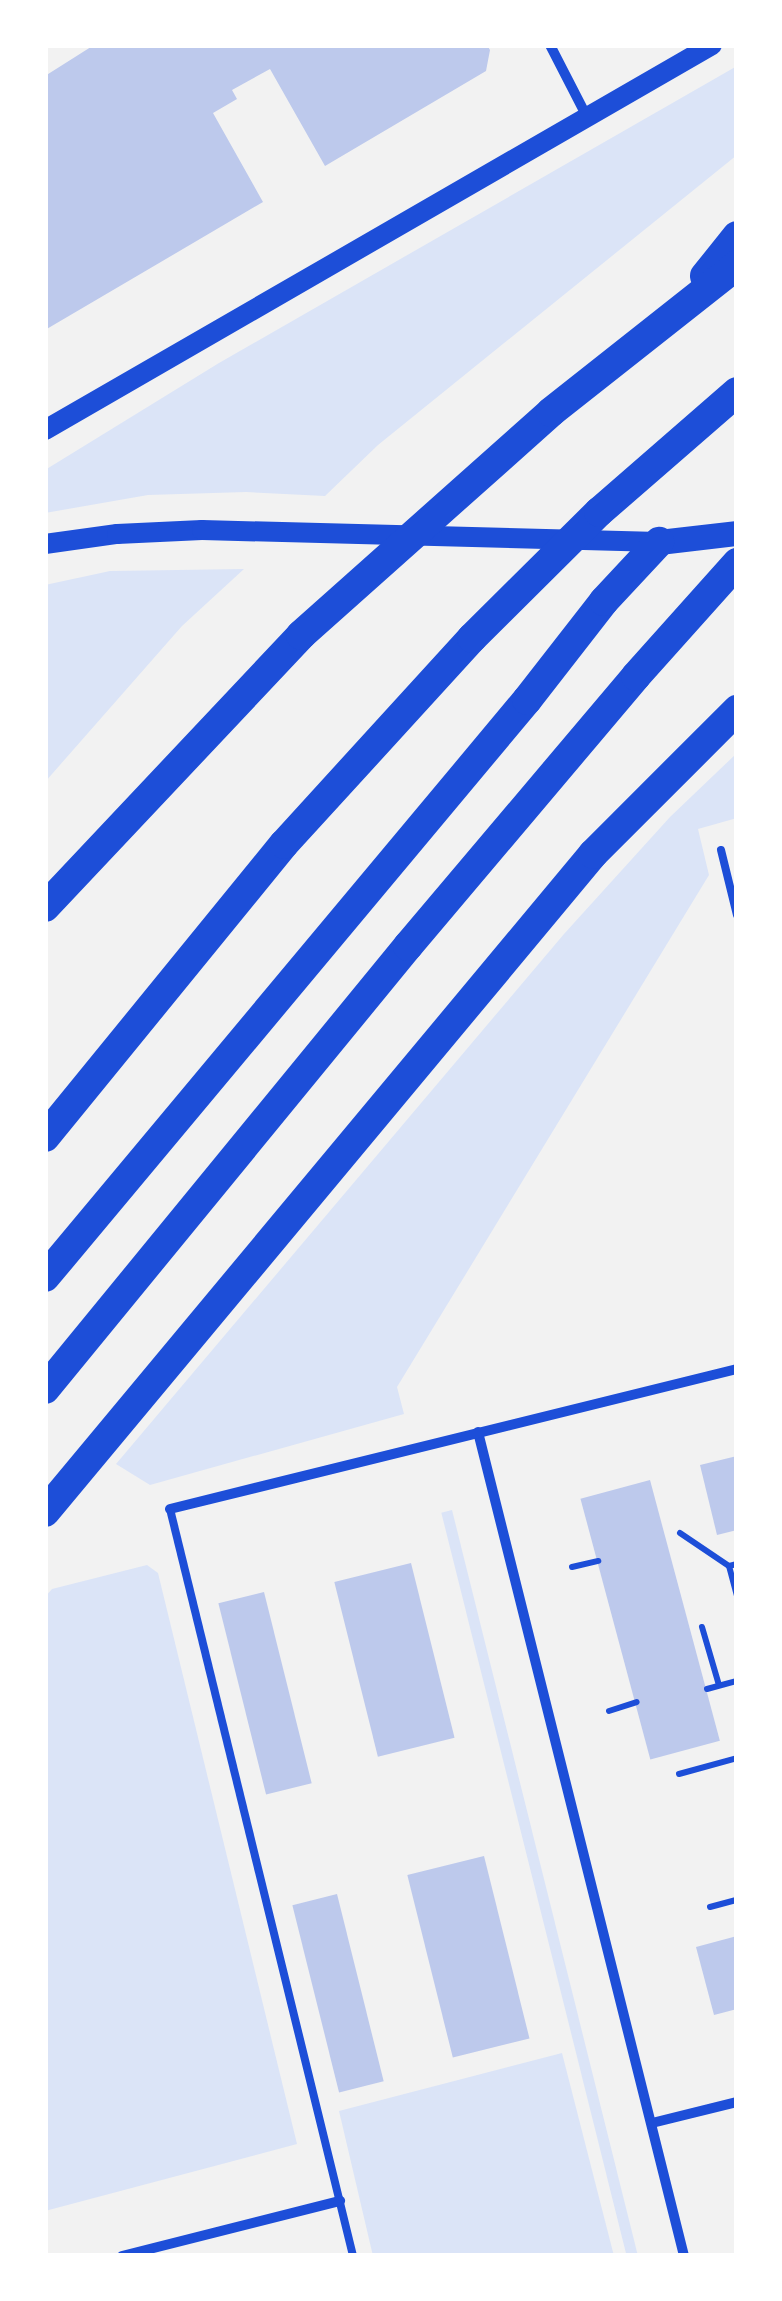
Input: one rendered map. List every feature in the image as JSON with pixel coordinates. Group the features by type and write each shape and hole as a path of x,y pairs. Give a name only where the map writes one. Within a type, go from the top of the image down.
{"highway":[{"path":"682,306 737,236"},
{"path":"45,908 300,635 420,525 682,306 737,266"},
{"path":"45,1136 284,844 472,638 599,512 737,392"},
{"path":"45,1277 527,700 604,600 660,542"},
{"path":"45,1389 408,946 636,676 737,564"},
{"path":"45,1512 594,854 737,710"}],"main road":[{"path":"45,430 712,45"},
{"path":"45,544 117,534 284,532 610,543 711,539 737,534"}],"street":[{"path":"550,45 588,119"},
{"path":"170,1509 737,1369"},
{"path":"478,1432 684,2256"},
{"path":"652,2123 737,2102"},
{"path":"122,2256 340,2201"}],"lane":[{"path":"721,850 737,915"},
{"path":"170,1509 353,2256"}],"path":[{"path":"680,1533 733,1565 737,1596"},
{"path":"572,1567 598,1561"},
{"path":"702,1626 720,1685"},
{"path":"707,1689 737,1681"},
{"path":"609,1711 637,1702"},
{"path":"679,1774 737,1758"},
{"path":"710,1908 737,1900"}],"shaded area":[{"path":"737,66 737,155 378,445 325,496 246,492 148,495 45,513 45,470 219,363"},
{"path":"244,569 182,626 45,782 45,585 110,571"},
{"path":"737,753 737,818 698,829 709,875 397,1387 404,1414 150,1485 116,1464 564,934 670,817"},
{"path":"452,1510 638,2256 627,2256 441,1513"},
{"path":"147,1565 158,1573 297,2144 45,2211 45,1597 52,1589"},
{"path":"562,2053 614,2256 373,2256 339,2111"}],"building":[{"path":"94,45 487,45 490,50 486,71 325,166 270,69 232,90 237,99 213,113 263,202 45,330 45,76"},
{"path":"737,1456 737,1530 717,1535 700,1465"},
{"path":"650,1480 720,1741 650,1759 580,1499"},
{"path":"411,1563 455,1738 378,1757 334,1582"},
{"path":"264,1592 312,1783 266,1795 218,1603"},
{"path":"484,1856 529,2038 453,2058 407,1875"},
{"path":"337,1894 384,2081 339,2092 292,1905"},
{"path":"737,1936 737,2009 714,2015 696,1947"}]}
